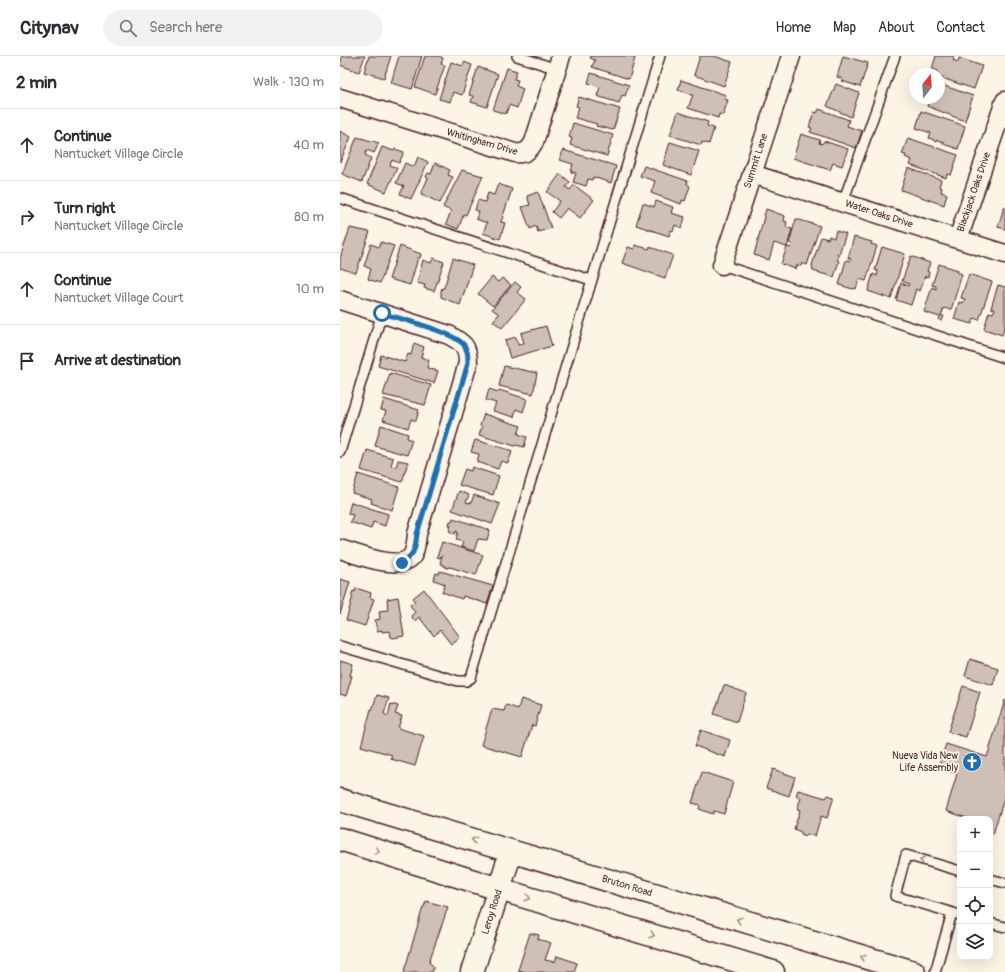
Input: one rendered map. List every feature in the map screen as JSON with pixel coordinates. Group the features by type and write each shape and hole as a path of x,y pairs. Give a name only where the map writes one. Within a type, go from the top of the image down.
{"main road":[{"name":"Bruton Road","path":"340,800 914,972"},
{"path":"340,839 773,972"},
{"name":"Leroy Road","path":"472,972 511,852"}],"street":[{"name":"Summit Lane","path":"722,265 791,56"},
{"name":"Whitingham Drive","path":"340,98 515,153 523,154 530,149 534,142 559,62"},
{"name":"Blackjack Oaks Drive","path":"958,239 1005,101"},
{"name":"Water Oaks Drive","path":"752,174 1005,254"},
{"path":"340,300 449,335 460,341 468,353 468,363 417,534 412,556 402,563 390,563 340,549"}],"lane":[{"path":"517,56 559,62"},
{"path":"340,646 458,681 466,681 471,678 660,56"},
{"path":"843,202 895,56"},
{"path":"340,198 591,280"},
{"path":"722,265 1005,358"},
{"path":"340,452 382,313"},
{"path":"935,972 956,914 895,896 906,856 957,870"},
{"path":"993,880 1005,883"},
{"path":"993,924 1005,927"}],"building":[{"path":"342,56 365,56 359,72 340,65"},
{"path":"369,56 391,56 384,78 364,72"},
{"path":"399,56 422,56 412,89 391,83"},
{"path":"425,56 439,56 443,58 441,64 445,65 435,94 415,87"},
{"path":"591,56 630,56 635,58 629,79 592,67 595,60 590,58"},
{"path":"700,56 714,56 732,62 724,86 694,75"},
{"path":"843,56 868,63 860,87 842,81 843,79 837,77"},
{"path":"936,56 952,56 954,57 953,60 958,62 959,58 982,66 974,89 945,79 945,68 932,68"},
{"path":"451,62 463,66 464,62 472,65 462,95 453,92 450,102 439,99"},
{"path":"478,67 498,74 487,107 471,102 473,96 469,95"},
{"path":"507,68 517,71 514,79 518,80 516,86 523,89 517,108 509,105 506,114 493,110"},
{"path":"591,73 629,85 625,96 622,95 619,103 597,96 600,87 588,83"},
{"path":"681,80 726,95 724,99 728,100 723,115 719,114 718,118 688,108 693,95 678,90"},
{"path":"836,84 859,93 851,117 827,106"},
{"path":"945,86 973,96 965,121 927,106 928,104 945,104"},
{"path":"579,97 620,109 613,130 596,126 597,124 575,118 579,107 576,106"},
{"path":"819,109 849,120 847,126 862,131 856,148 810,132 812,128 809,127 814,112 817,113"},
{"path":"921,111 965,126 958,149 943,144 944,142 937,140 936,142 934,141 929,138 931,133 916,128"},
{"path":"678,112 708,122 707,126 714,128 709,144 702,142 701,145 670,135"},
{"path":"573,123 613,135 607,156 570,145 572,138 569,137"},
{"path":"340,131 351,137 340,162"},
{"path":"801,134 820,140 819,143 822,144 824,141 848,149 842,166 833,163 830,170 793,158"},
{"path":"357,137 379,143 374,153 367,150 365,155 371,158 362,182 342,174"},
{"path":"908,138 958,155 951,175 947,174 946,178 910,165 912,160 905,157 906,155 902,154"},
{"path":"670,142 699,151 691,175 663,165"},
{"path":"382,147 394,151 395,149 404,152 399,163 392,160 390,165 397,168 386,192 367,184"},
{"path":"563,150 616,166 611,183 593,177 592,180 588,179 586,186 573,182 576,173 571,172 573,164 560,160"},
{"path":"418,157 428,162 411,199 400,194 404,186 396,183 405,163 414,167"},
{"path":"435,163 450,170 448,175 453,177 440,203 421,194 428,178 426,177 428,173 431,174"},
{"path":"644,166 688,181 687,184 690,186 685,201 682,200 681,204 651,193 655,181 640,176"},
{"path":"908,168 941,180 939,187 942,188 941,192 947,194 944,205 901,190"},
{"path":"462,170 483,176 466,215 464,214 458,229 446,224 451,211 443,207"},
{"path":"560,174 570,182 566,187 570,190 574,185 594,200 580,218 567,208 559,218 552,212 560,201 547,192"},
{"path":"498,184 512,189 501,222 505,223 500,239 483,233 487,223 476,219 479,211 475,210 478,200 485,202 488,193 494,195"},
{"path":"538,192 551,228 538,232 536,226 530,229 522,207 530,205 527,196"},
{"path":"656,201 673,207 671,213 685,217 682,228 675,225 669,236 636,225 643,203 654,207"},
{"path":"1005,207 1005,229 998,227"},
{"path":"766,209 785,216 784,221 787,222 786,227 792,229 787,247 774,243 769,260 754,255"},
{"path":"796,219 820,226 807,265 802,263 801,266 797,265 796,269 781,264 787,247 791,248 792,244 789,243"},
{"path":"350,228 370,232 356,273 340,268 340,258"},
{"path":"836,231 846,234 839,254 837,253 839,256 837,260 839,261 834,277 813,271 812,265 821,237 828,239 829,236 834,238"},
{"path":"854,237 872,242 871,244 877,246 866,281 859,279 856,289 839,285 846,260 850,261 851,259 848,258"},
{"path":"381,242 394,246 380,283 368,279 371,269 364,266 371,244 379,247"},
{"path":"635,245 649,249 650,247 673,255 665,278 622,263 628,247 634,249"},
{"path":"400,246 421,254 420,258 418,258 410,285 389,279"},
{"path":"882,247 905,254 891,299 868,291 873,274 877,276 878,271 875,270"},
{"path":"911,256 930,263 927,271 929,272 928,277 925,276 920,291 916,289 911,305 896,300 901,283 908,286 909,284 902,281"},
{"path":"433,258 444,262 434,291 424,288 425,285 417,283 423,260 431,263"},
{"path":"453,258 473,265 460,305 441,297 441,291 442,288 444,288"},
{"path":"939,264 958,270 957,272 962,274 951,310 944,308 941,316 944,316 942,321 939,320 940,317 924,312 932,287 936,289 936,286 932,285"},
{"path":"969,274 992,282 979,320 974,318 972,324 954,319 959,302 963,303 965,299 961,298"},
{"path":"492,277 498,282 502,278 511,285 493,306 478,294"},
{"path":"515,282 521,287 517,292 526,299 502,328 493,321 499,314 492,309"},
{"path":"998,285 1005,287 1005,328 1002,335 984,329 989,312 993,313 995,309 991,308"},
{"path":"546,326 552,346 510,358 505,340 516,337 518,345 524,343 521,333"},
{"path":"414,343 424,347 421,357 429,360 427,368 438,371 434,383 378,366 381,355 405,362 408,354 411,355"},
{"path":"504,366 537,373 533,394 499,386"},
{"path":"390,373 431,385 425,405 383,395"},
{"path":"489,389 498,392 499,390 527,399 523,412 516,409 514,417 493,411 496,403 486,400"},
{"path":"384,399 419,410 416,421 411,419 408,428 383,420 386,411 381,410"},
{"path":"484,414 521,426 518,434 527,437 524,447 515,446 479,435"},
{"path":"381,425 408,434 407,438 412,440 407,455 375,446"},
{"path":"475,440 510,450 512,452 508,463 501,461 498,469 477,462 479,454 471,452"},
{"path":"367,450 393,458 391,466 396,467 398,460 408,462 402,482 361,470"},
{"path":"472,467 499,476 493,495 459,485 465,469 471,471"},
{"path":"358,474 399,487 392,510 371,503 372,499 352,493"},
{"path":"459,491 469,495 466,502 471,503 474,495 500,504 492,524 452,510"},
{"path":"351,502 388,514 385,526 373,522 371,529 350,522 353,515 348,514"},
{"path":"453,518 490,530 487,540 478,539 474,551 461,547 463,542 456,540 458,532 456,531 455,534 449,531 451,525 449,525 450,521 452,521"},
{"path":"442,542 483,555 476,575 450,567 446,568 440,563 442,556 440,558 437,557"},
{"path":"440,571 493,586 487,604 463,596 462,599 442,592 445,584 434,580 436,573 439,574"},
{"path":"340,579 350,582 340,614"},
{"path":"356,588 371,593 370,598 374,599 365,626 346,620 353,596 351,596 353,591 355,592"},
{"path":"424,589 460,637 451,644 440,630 434,636 419,617 415,621 411,616 415,612 410,605 415,601 413,598"},
{"path":"398,597 404,636 393,638 391,637 390,631 377,631 375,620 380,619 379,611 388,610 387,599"},
{"path":"970,659 998,668 993,685 965,676"},
{"path":"340,660 353,664 350,676 352,676 346,696 340,694"},
{"path":"724,685 746,693 737,722 714,714"},
{"path":"963,686 980,692 966,737 948,732"},
{"path":"377,695 389,698 384,714 388,716 391,704 398,706 395,714 402,716 398,728 424,736 415,766 391,759 392,755 361,746 371,709 372,710"},
{"path":"521,699 541,705 535,726 532,725 522,757 481,745 492,709 504,711 506,705 518,709"},
{"name":"Nueva Vida New Life Assembly","path":"1005,700 1005,795 993,834 993,816 961,816 946,811 957,774 938,768 946,744 987,757"},
{"path":"701,730 730,740 725,757 695,746"},
{"path":"773,769 795,777 789,796 766,788"},
{"path":"702,772 733,782 724,814 714,811 713,814 699,809 700,805 692,803"},
{"path":"798,790 826,798 828,795 834,797 827,818 821,816 815,836 807,834 806,836 794,829 800,810 797,809 801,798 796,796"},
{"path":"426,901 448,907 429,962 434,967 432,972 404,972 423,907"},
{"path":"530,933 539,935 538,939 551,943 545,960 555,962 557,956 577,963 574,972 525,972 518,970"}],"place":[{"name":"Nueva Vida New Life Assembly","path":"972,762"}],"route":[{"path":"382,313 449,335 460,341 465,346 468,353 468,363 417,534 415,547 412,556 402,563"}]}
